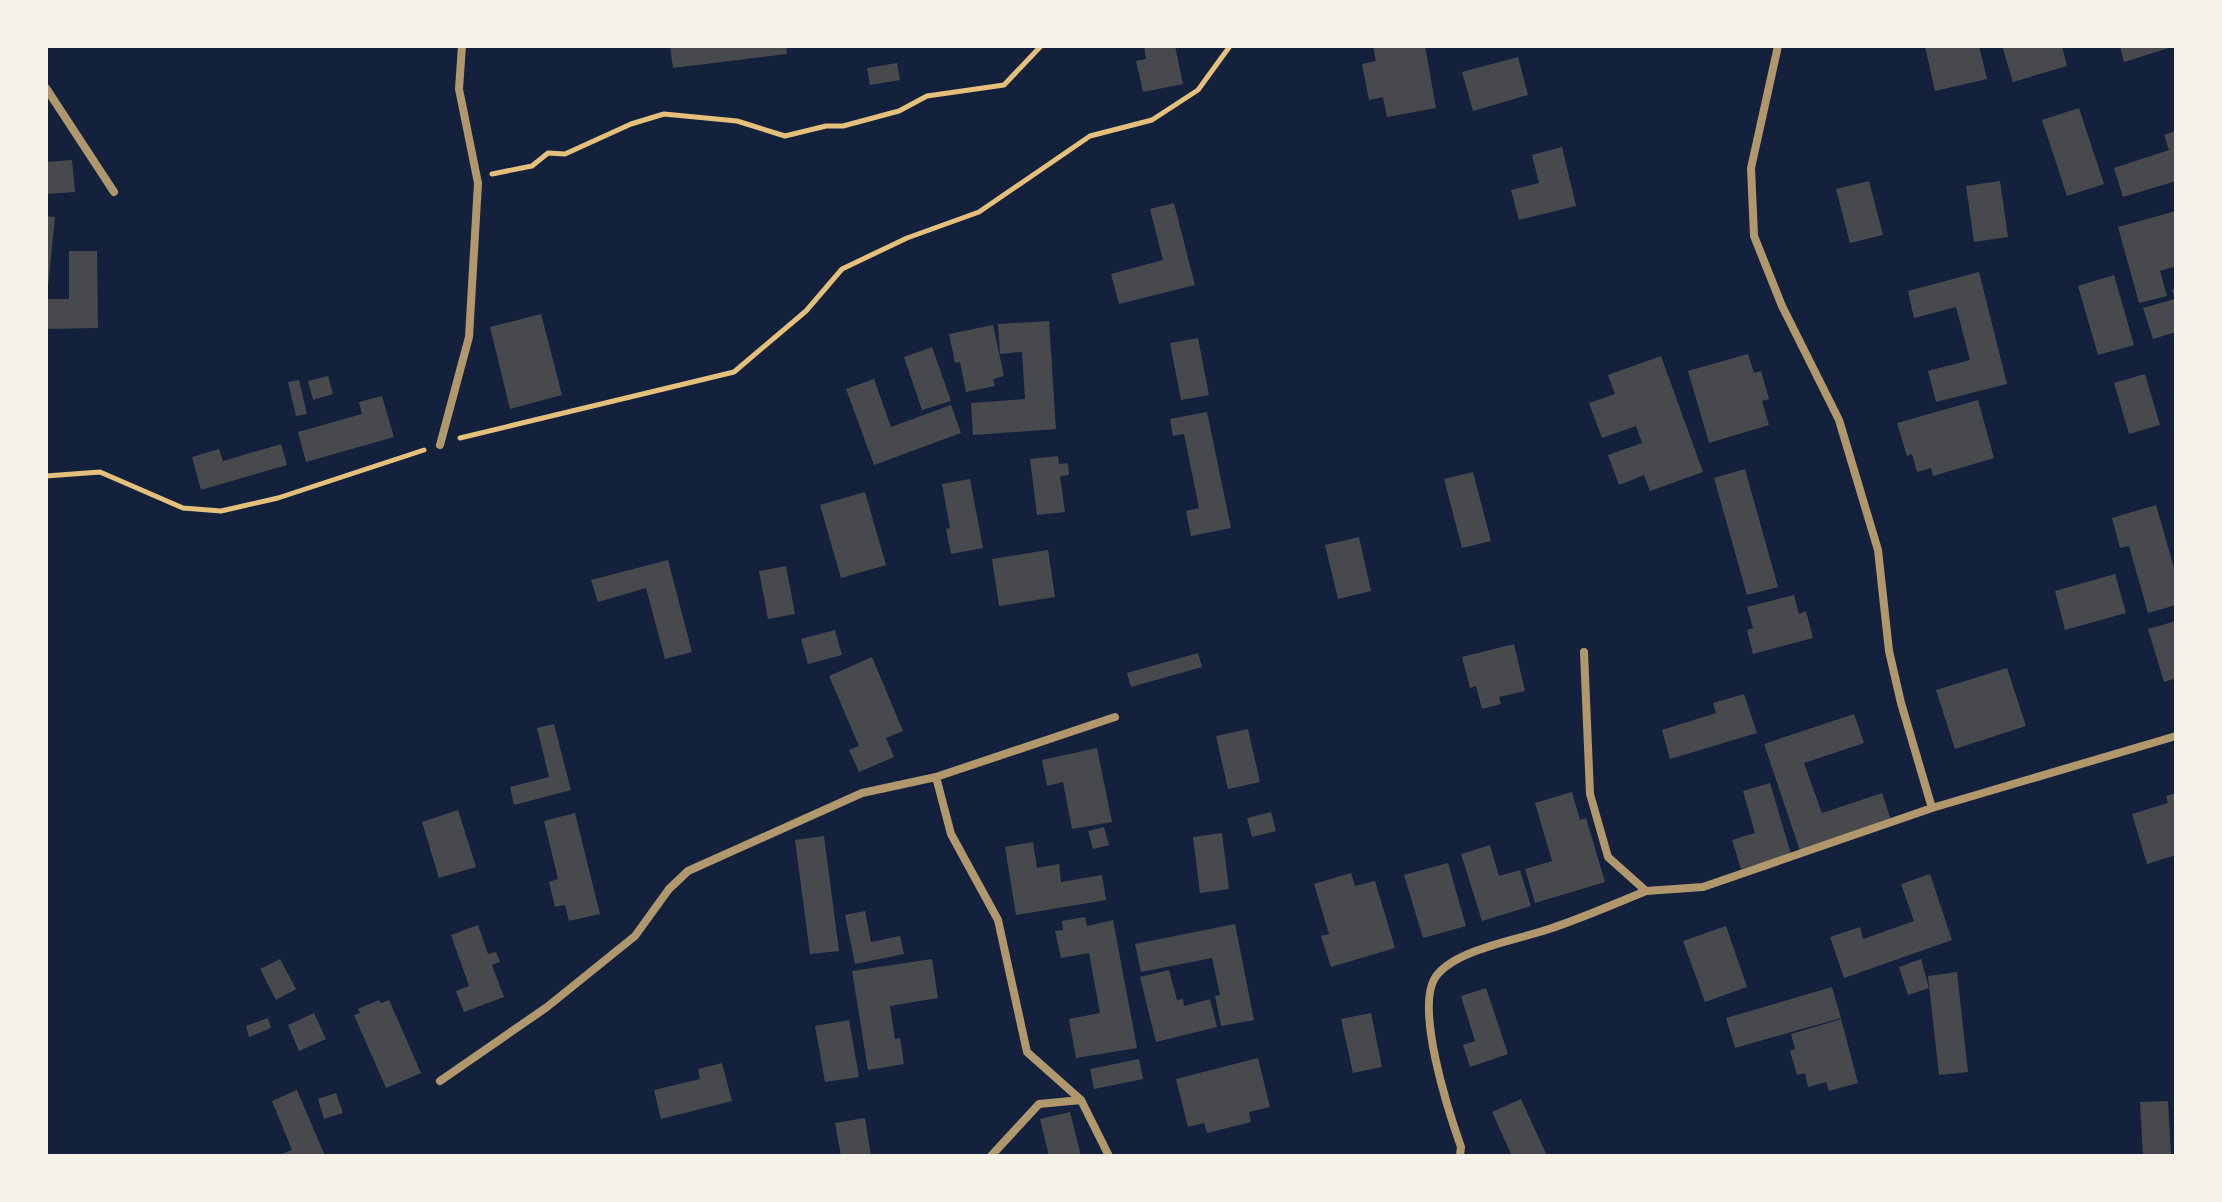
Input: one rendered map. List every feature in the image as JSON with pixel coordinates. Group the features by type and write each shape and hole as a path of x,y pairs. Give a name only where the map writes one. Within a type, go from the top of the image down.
{"street":[{"path":"440,445 469,337 478,183 459,89 462,46"},
{"path":"1778,46 1751,168 1754,236 1782,306 1839,420 1878,550 1889,651 1932,808"},
{"path":"46,88 114,192"},
{"path":"1584,652 1590,794 1608,857 1646,891"},
{"path":"440,1081 547,1007 635,936 669,889 688,871 862,793 936,777 1115,717"},
{"path":"1460,1156 1461,1147 1439,1085 1428,998 1435,976 1458,958 1552,929 1646,891 1703,887 1932,808 2176,736"},
{"path":"936,777 951,834 998,920 1027,1052 1081,1100 1109,1156"},
{"path":"991,1156 1039,1104 1081,1100"}],"path":[{"path":"478,183 493,174 532,166 548,153 565,154 631,124 664,114 737,121 785,136 826,126 843,126 899,111 927,96 1004,85 1041,46"},
{"path":"46,476 100,472 183,508 221,511 278,498 478,433 734,372 806,311 842,269 907,238 979,212 1090,136 1152,120 1198,90 1230,46"}],"building":[{"path":"670,46 786,46 787,54 673,68"},
{"path":"1144,46 1175,46 1183,84 1143,92 1136,61 1146,59"},
{"path":"1373,46 1425,46 1436,108 1387,117 1383,97 1369,100 1362,64 1376,61"},
{"path":"1925,46 1979,46 1987,79 1935,91"},
{"path":"2002,46 2062,46 2067,66 2013,82"},
{"path":"2120,46 2172,46 2172,47 2124,62"},
{"path":"1518,57 1528,95 1473,111 1462,72"},
{"path":"897,63 900,80 870,85 867,68"},
{"path":"2079,108 2104,184 2067,196 2042,120"},
{"path":"2176,131 2176,181 2123,197 2114,168 2169,150 2164,135"},
{"path":"1562,147 1576,206 1519,220 1511,190 1539,183 1532,155"},
{"path":"72,160 75,192 46,194 46,162"},
{"path":"1869,181 1883,235 1850,243 1836,189"},
{"path":"2000,181 2008,237 1974,242 1966,186"},
{"path":"1174,203 1195,285 1119,304 1111,274 1163,260 1150,209"},
{"path":"2176,211 2176,266 2160,271 2167,296 2139,303 2118,227"},
{"path":"46,216 55,217 48,287 46,287"},
{"path":"69,251 97,251 98,328 46,329 46,299 69,299"},
{"path":"1979,272 2007,384 1936,402 1928,371 1970,360 1956,307 1914,318 1908,291"},
{"path":"2114,275 2134,345 2098,355 2078,286"},
{"path":"2176,288 2176,332 2153,339 2143,308 2175,299 2172,290"},
{"path":"541,314 562,395 510,409 490,327"},
{"path":"1049,321 1056,429 973,435 971,403 1025,399 1022,352 1000,354 998,324"},
{"path":"993,325 1004,376 993,379 995,386 966,392 960,362 955,363 949,334"},
{"path":"1198,338 1209,395 1181,400 1170,343"},
{"path":"932,347 951,401 922,410 904,357"},
{"path":"1748,354 1754,373 1761,371 1769,399 1762,401 1769,425 1709,443 1688,371"},
{"path":"1661,356 1703,472 1650,491 1644,475 1619,485 1608,455 1642,443 1636,426 1602,438 1589,403 1615,394 1608,375"},
{"path":"2145,374 2160,425 2129,434 2114,383"},
{"path":"328,376 333,394 313,400 308,381"},
{"path":"874,379 891,427 951,405 961,433 874,465 846,389"},
{"path":"299,380 307,414 296,416 288,382"},
{"path":"382,396 394,437 306,462 298,432 362,414 359,402"},
{"path":"1978,400 1994,458 1933,476 1931,468 1917,472 1912,454 1907,456 1897,423"},
{"path":"1207,412 1231,528 1191,536 1186,511 1199,508 1184,434 1173,436 1170,419"},
{"path":"281,444 287,465 201,490 192,457 219,449 223,461"},
{"path":"1058,456 1059,464 1068,463 1069,475 1060,476 1065,512 1037,515 1030,459"},
{"path":"1745,469 1778,587 1747,595 1714,478"},
{"path":"1473,472 1491,541 1462,548 1444,479"},
{"path":"970,479 983,548 951,554 942,484"},
{"path":"865,492 886,565 841,578 820,505"},
{"path":"2156,505 2176,575 2176,605 2148,613 2129,546 2120,548 2112,518"},
{"path":"1359,537 1371,591 1338,599 1325,545"},
{"path":"1048,550 1055,597 999,606 992,559"},
{"path":"668,560 692,652 665,659 646,588 598,602 591,580"},
{"path":"786,566 795,614 768,619 759,571"},
{"path":"2115,574 2126,613 2065,630 2055,591"},
{"path":"1794,595 1799,614 1806,611 1813,638 1753,654 1747,630 1753,628 1747,607"},
{"path":"2176,621 2176,678 2164,682 2148,629"},
{"path":"835,630 842,655 808,664 801,639"},
{"path":"1514,644 1525,691 1499,697 1501,704 1482,709 1476,686 1470,688 1462,657"},
{"path":"1198,653 1202,667 1131,687 1127,673"},
{"path":"872,657 903,731 886,738 894,757 859,772 849,750 859,746 829,676"},
{"path":"2007,668 2026,726 1955,749 1936,690"},
{"path":"1744,694 1757,733 1670,759 1662,730 1716,713 1713,703"},
{"path":"1854,714 1864,743 1804,763 1822,813 1882,793 1891,820 1800,851 1764,744"},
{"path":"554,724 571,790 514,805 510,787 549,777 537,728"},
{"path":"1248,729 1260,782 1228,789 1216,736"},
{"path":"1097,748 1112,822 1072,829 1063,782 1047,786 1042,760"},
{"path":"1770,783 1791,854 1741,869 1732,840 1755,833 1743,791"},
{"path":"1572,792 1580,820 1586,818 1605,882 1535,903 1525,869 1552,861 1535,803"},
{"path":"2176,793 2176,855 2147,864 2132,814 2168,803 2166,796"},
{"path":"458,810 476,867 439,878 422,822"},
{"path":"1271,812 1276,831 1252,837 1247,818"},
{"path":"575,813 600,914 569,921 565,905 555,907 549,882 558,879 544,821"},
{"path":"1104,827 1109,845 1093,849 1088,831"},
{"path":"1222,833 1229,889 1200,893 1193,837"},
{"path":"824,836 839,951 810,954 795,840"},
{"path":"1033,842 1037,868 1059,864 1061,882 1102,875 1106,900 1016,915 1005,847"},
{"path":"1490,845 1499,876 1520,870 1531,906 1482,921 1461,854"},
{"path":"1448,863 1466,926 1423,938 1404,875"},
{"path":"1351,873 1355,886 1375,881 1395,948 1331,967 1321,936 1329,934 1314,884"},
{"path":"1930,874 1952,940 1844,978 1830,937 1860,927 1863,939 1914,921 1901,884"},
{"path":"865,911 871,942 900,936 904,954 855,964 845,915"},
{"path":"1085,917 1087,926 1113,920 1137,1048 1076,1058 1069,1019 1100,1013 1089,953 1061,958 1055,931 1063,930 1062,921"},
{"path":"1235,924 1254,1020 1221,1026 1215,996 1220,995 1212,958 1141,972 1135,944"},
{"path":"478,925 488,954 496,952 500,962 492,965 504,997 464,1012 456,991 469,986 451,935"},
{"path":"1726,926 1747,987 1705,1002 1683,941"},
{"path":"280,959 296,989 276,1000 260,969"},
{"path":"932,959 938,998 890,1006 895,1039 900,1038 904,1064 868,1070 852,971"},
{"path":"1921,959 1929,988 1908,995 1899,967"},
{"path":"1169,970 1177,1000 1183,999 1184,1006 1210,999 1217,1027 1156,1042 1140,977"},
{"path":"1957,972 1968,1072 1939,1075 1928,976"},
{"path":"1832,987 1841,1018 1735,1048 1726,1018"},
{"path":"1486,988 1508,1054 1470,1067 1463,1045 1475,1041 1461,996"},
{"path":"379,1000 381,1003 389,1000 421,1073 386,1088 354,1015 360,1013 358,1009"},
{"path":"314,1013 326,1039 299,1051 288,1025"},
{"path":"1371,1013 1382,1067 1353,1073 1341,1019"},
{"path":"268,1018 271,1028 249,1037 246,1026"},
{"path":"1841,1019 1858,1083 1829,1091 1826,1082 1808,1087 1805,1073 1797,1075 1790,1051 1795,1049 1791,1034"},
{"path":"849,1020 859,1077 825,1082 815,1026"},
{"path":"1258,1058 1270,1107 1249,1112 1251,1122 1207,1133 1204,1123 1188,1127 1176,1079"},
{"path":"1139,1059 1143,1079 1094,1089 1090,1069"},
{"path":"722,1063 732,1101 661,1119 654,1090 700,1079 698,1069"},
{"path":"297,1090 325,1156 277,1156 292,1150 272,1101"},
{"path":"336,1093 343,1113 324,1119 318,1099"},
{"path":"1521,1099 1547,1156 1512,1156 1492,1112"},
{"path":"2168,1101 2171,1156 2143,1156 2140,1102"},
{"path":"1070,1112 1081,1156 1049,1156 1040,1119"},
{"path":"865,1118 871,1156 841,1156 835,1123"}]}
